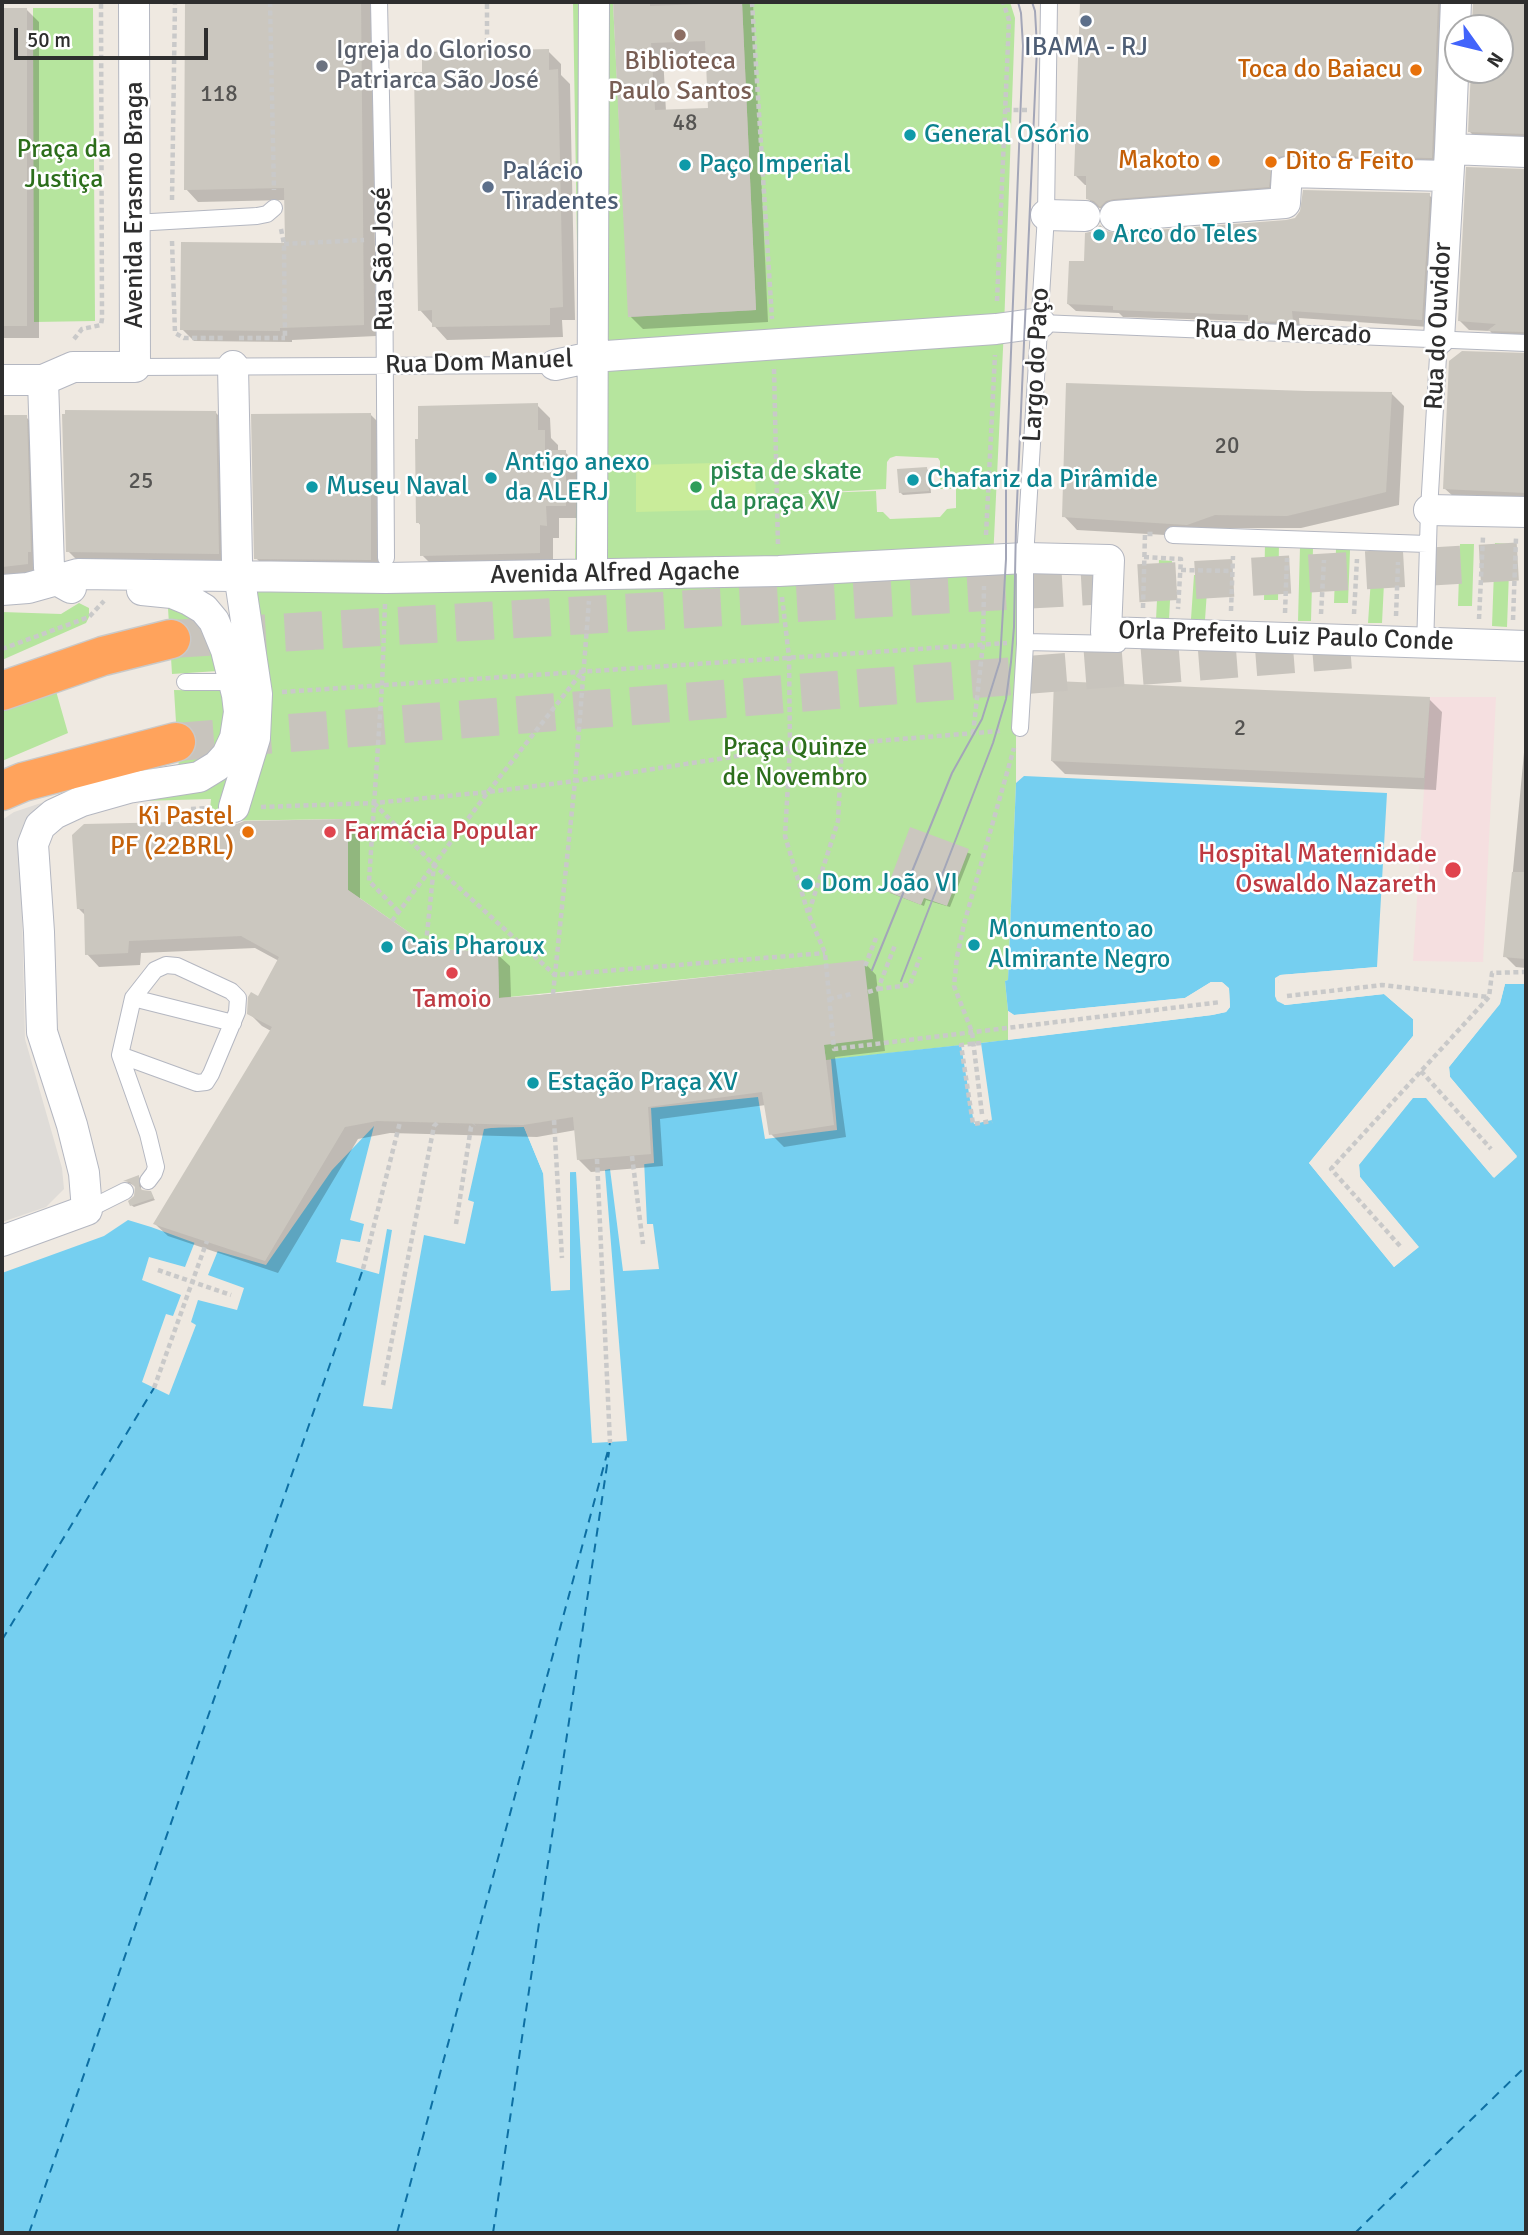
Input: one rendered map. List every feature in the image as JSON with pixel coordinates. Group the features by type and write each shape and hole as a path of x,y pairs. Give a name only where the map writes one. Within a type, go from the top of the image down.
{"highway":[{"path":"2,691 103,656 171,639"},
{"path":"2,791 23,782 176,742"}],"street":[{"name":"Avenida Erasmo Braga","path":"134,2 135,367"},
{"path":"592,565 594,2"},
{"name":"Rua do Ouvidor","path":"1439,339 1456,2"},
{"path":"1115,216 1285,203 1287,172 1449,163 1526,152"},
{"path":"1046,215 1085,216"},
{"name":"Rua Dom Manuel","path":"555,365 592,357 996,329 1041,323"},
{"name":"Rua Dom Manuel","path":"2,380 56,374 73,366 135,367"},
{"path":"222,808 255,738 246,688 249,631 238,569 233,366"},
{"path":"2,1241 87,1210 84,1173 72,1125 42,1032 33,844 40,826 54,814 82,801 128,788 198,777 217,766 236,738 239,712 246,688 214,621 189,600 172,593 153,590 68,588 55,579 49,568 56,374"},
{"path":"1429,510 1522,512"},
{"name":"Orla Prefeito Luiz Paulo Conde","path":"989,560 1109,560 1106,632 1521,648"},
{"name":"Avenida Alfred Agache","path":"2,590 28,589 78,574 238,569 592,565 779,570 989,560"}],"lane":[{"name":"Rua São José","path":"379,2 386,568"},
{"name":"Largo do Paço","path":"1020,728 1025,642 1025,558 1046,215 1049,2"},
{"path":"134,223 257,216 267,214 274,208"},
{"name":"Rua do Mercado","path":"1041,323 1526,343"},
{"name":"Rua do Ouvidor","path":"1415,645 1427,544 1439,339"},
{"name":"Rua Dom Manuel","path":"135,367 555,365"},
{"path":"1173,535 1427,544"},
{"path":"1025,642 1521,648"},
{"path":"185,682 246,688"},
{"path":"120,1055 197,1083 206,1082 233,1023 238,998 231,990 177,966 166,965 155,970 133,998 120,1055 148,1135 156,1167 148,1181"},
{"path":"133,998 233,1023"},
{"path":"87,1210 125,1191"}],"path":[{"path":"56,374 78,332 101,325 102,319 101,2"},
{"path":"270,2 274,208 284,244 285,366"},
{"path":"752,2 774,344 779,570 789,657 790,748 785,836 808,913 825,953 834,1049 1221,1002"},
{"path":"973,734 989,560 1009,20 1003,2"},
{"path":"486,4 487,51"},
{"path":"164,180 172,179"},
{"path":"284,244 384,239"},
{"path":"164,320 174,320"},
{"path":"1477,645 1484,512"},
{"path":"1521,648 1522,512"},
{"path":"1142,633 1145,534 1173,535"},
{"path":"1320,639 1325,540"},
{"path":"1353,640 1358,541"},
{"path":"1399,542 1415,645"},
{"path":"1283,638 1287,556"},
{"path":"1144,557 1181,559 1176,634"},
{"path":"1231,636 1233,558"},
{"path":"553,994 575,781 592,565"},
{"path":"386,568 382,685 369,881 399,912"},
{"path":"1181,569 1233,571"},
{"path":"2,649 89,617 114,591"},
{"path":"246,688 382,685 1025,642"},
{"path":"392,921 583,671"},
{"path":"222,808 374,803 488,792 790,748 1020,728 964,924 954,986 972,1032 982,1114"},
{"path":"808,913 838,821 842,743"},
{"path":"374,803 434,865 555,975 825,953"},
{"path":"426,944 434,865"},
{"path":"865,966 876,938"},
{"path":"878,989 895,945"},
{"path":"868,992 910,985 920,957"},
{"path":"1400,1246 1331,1169 1489,997 1492,973 1526,972"},
{"path":"1286,996 1382,985 1489,997"},
{"path":"829,999 852,994"},
{"path":"981,1043 961,1045 973,1124 992,1121"},
{"path":"1421,1071 1491,1149"},
{"path":"554,1120 562,1258"},
{"path":"363,1269 400,1122"},
{"path":"383,1385 434,1126 437,1123"},
{"path":"456,1224 471,1127 474,1124"},
{"path":"632,1156 643,1244"},
{"path":"597,1159 610,1443"},
{"path":"154,1388 207,1241"},
{"path":"158,1270 231,1295"}],"shaded area":[{"name":"Hospital Maternidade Oswaldo Nazareth","path":"1430,697 1496,697 1483,962 1413,961"},
{"path":"47,801 32,822 21,870 25,1039 62,1168 64,1189 46,1207 2,1222 2,820 14,812"}],"green space":[{"name":"Praça Quinze de Novembro","path":"573,2 613,2 629,317 756,310 742,2 1010,2 1015,18 993,560 1016,573 1016,783 1008,980 1005,981 1008,1040 826,1060 813,966 499,998 498,952 433,949 348,890 348,819 209,821 211,799 140,801 241,746 231,567 575,561 579,361","holes":["890,458 938,458 940,489 956,489 956,508 947,509 940,517 890,519 883,512 877,512 876,491 792,494 886,489 887,462"]},
{"name":"Praça da Justiça","path":"33,8 93,8 95,321 34,322"},
{"name":"pista de skate da praça XV","path":"755,462 756,509 636,512 636,465"},
{"path":"1265,543 1279,543 1278,600 1264,600"},
{"path":"1495,543 1510,544 1507,627 1492,626"},
{"path":"1460,544 1474,544 1472,606 1458,606"},
{"path":"1300,547 1313,548 1311,621 1298,621"},
{"path":"1336,549 1350,550 1348,603 1334,603"},
{"path":"1159,560 1172,561 1169,620 1156,620"},
{"path":"1372,563 1385,563 1382,623 1368,623"},
{"path":"1194,575 1208,576 1205,620 1191,619"},
{"path":"79,603 89,608 86,623 2,660 2,612 61,614"},
{"path":"174,607 198,620 218,671 172,674 168,608"},
{"path":"174,690 225,691 229,710 222,741 213,755 179,770"},
{"path":"56,691 68,733 2,761 2,711"}],"water":[{"path":"1024,776 1387,793 1377,967 1280,975 1275,996 1285,1005 1384,994 1413,1019 1413,1036 1309,1163 1394,1267 1418,1247 1360,1177 1359,1164 1413,1097 1426,1098 1493,1177 1517,1156 1450,1077 1449,1067 1500,1004 1505,984 1526,984 1526,2233 2,2233 2,1273 104,1236 128,1220 266,1265 332,1170 374,1126 524,1127 543,1173 654,1163 651,1108 758,1097 765,1139 837,1130 831,1059 961,1045 974,1124 992,1120 981,1043 1226,1012 1230,1007 1229,988 1222,982 1211,982 1185,998 1014,1015 1008,1011 1005,981 1008,980 1016,783"}],"pier":[{"path":"1381,967 1378,970 1279,980 1278,995 1286,1001 1385,991 1416,1018 1416,1038 1313,1163 1395,1262 1414,1247 1357,1179 1355,1164 1411,1095 1429,1095 1494,1173 1513,1156 1447,1079 1446,1068 1497,1002 1502,984 1505,984 1500,1003 1449,1067 1450,1077 1517,1157 1494,1178 1427,1098 1413,1098 1359,1165 1360,1177 1419,1247 1394,1267 1309,1163 1413,1036 1413,1019 1384,994 1285,1005 1277,1001 1275,996 1275,978 1280,975"},
{"path":"1211,982 1223,983 1229,989 1230,1007 1226,1012 1008,1040 1008,1036 1224,1009 1227,1006 1226,989 1212,985 1186,1001 1014,1018 1008,1015 1008,1011 1014,1015 1185,998"},
{"path":"376,1122 454,1126 500,1125 484,1129 468,1200 474,1202 465,1244 424,1235 392,1409 363,1406 392,1230 387,1229 379,1274 336,1262 341,1239 360,1242 364,1224 350,1220 374,1126"},
{"path":"526,1124 545,1169 605,1166 644,1160 647,1224 653,1224 659,1269 623,1271 610,1169 605,1170 627,1441 592,1443 576,1172 570,1172 570,1290 551,1291 543,1173 523,1125"},
{"path":"196,1239 219,1248 208,1275 244,1288 237,1310 198,1300 191,1322 196,1325 169,1395 142,1382 166,1314 173,1316 181,1295 142,1280 149,1257 185,1267"}],"building":[{"path":"185,2 361,2 364,325 280,328 280,331 180,330 181,242 285,243 284,188 184,190"},
{"name":"Paço Imperial","path":"613,2 650,2 650,6 742,2 756,310 628,317","holes":["705,41 708,108 655,110 651,43"]},
{"path":"1080,2 1438,2 1432,158 1287,155 1278,157 1272,163 1269,187 1114,199 1106,201 1100,207 1094,201 1086,199 1086,176 1074,176"},
{"path":"1473,2 1526,2 1526,134 1468,132 1470,84 1514,84 1514,14 1473,14"},
{"path":"2,8 27,8 27,326 2,326"},
{"name":"Palácio Tiradentes","path":"549,49 549,70 558,69 563,307 550,308 550,325 432,327 432,310 418,311 414,72 422,72 422,52"},
{"path":"1466,167 1526,169 1526,332 1487,331 1496,324 1458,321"},
{"path":"1303,190 1430,193 1422,320 1292,311 1293,322 1248,321 1248,315 1113,310 1113,306 1067,304 1069,261 1084,261 1085,233 1094,231 1100,225 1107,231 1116,233 1286,220 1295,218 1300,211"},
{"path":"1462,351 1526,353 1526,493 1443,489 1449,361"},
{"path":"1066,383 1392,392 1386,492 1287,516 1215,515 1187,525 1062,517"},
{"name":"Antigo anexo da ALERJ","path":"538,403 538,430 545,430 545,450 566,450 566,506 546,506 547,526 540,525 540,553 420,556 420,523 416,523 415,439 418,439 418,406"},
{"path":"65,410 216,411 219,554 66,552 62,414 65,414"},
{"name":"Museu Naval","path":"371,413 371,560 254,559 251,414"},
{"path":"2,415 27,415 31,552 28,552 28,564 2,567"},
{"name":"Chafariz da Pirâmide","path":"927,467 929,491 899,493 897,469"},
{"path":"1054,681 1430,697 1424,778 1051,761"},
{"name":"Estação Praça XV","path":"348,819 348,890 433,949 498,952 499,998 864,960 873,1039 824,1045 834,1125 769,1135 762,1092 648,1107 651,1154 577,1160 573,1117 523,1125 377,1121 345,1127 265,1261 153,1224 272,1027 247,1014 248,997 251,992 258,996 279,957 241,936 129,941 128,953 85,955 84,909 77,909 72,835 84,824 224,821 237,824 244,821"},
{"path":"910,827 969,849 947,906 924,898 921,905 886,891"},
{"path":"1512,872 1526,872 1526,959 1503,957"},
{"path":"139,1175 139,1186 142,1190 151,1191 154,1198 130,1206 128,1201 134,1196 135,1187 130,1182 123,1181"}],"ferry route":[{"path":"29,2233 363,1269"},
{"path":"2,1640 154,1388"},
{"path":"397,2233 610,1443"},
{"path":"493,2233 609,1452"},
{"path":"1355,2233 1526,2066"}],"tunnel":[{"path":"171,639 1526,561"},
{"path":"176,742 1357,649"}],"tram line":[{"path":"872,970 952,773 982,719 1000,661 1006,559 1006,480 1023,46 1018,2"},
{"path":"901,981 993,743 1006,699 1011,662 1037,47 1032,2"}],"place":[{"name":"IBAMA - RJ","path":"1086,21"},
{"name":"Biblioteca Paulo Santos","path":"680,35"},
{"name":"Igreja do Glorioso Patriarca São José","path":"322,66"},
{"name":"Toca do Baiacu","path":"1416,70"},
{"name":"General Osório","path":"910,135"},
{"name":"Makoto","path":"1214,161"},
{"name":"Dito & Feito","path":"1271,162"},
{"name":"Paço Imperial","path":"685,165"},
{"name":"Palácio Tiradentes","path":"488,187"},
{"name":"Arco do Teles","path":"1099,235"},
{"name":"Antigo anexo da ALERJ","path":"491,478"},
{"name":"Chafariz da Pirâmide","path":"913,480"},
{"name":"Museu Naval","path":"312,487"},
{"name":"pista de skate da praça XV","path":"696,487"},
{"name":"Ki Pastel PF (22BRL)","path":"248,832"},
{"name":"Farmácia Popular","path":"330,832"},
{"name":"Hospital Maternidade Oswaldo Nazareth","path":"1453,870"},
{"name":"Dom João VI","path":"807,884"},
{"name":"Monumento ao Almirante Negro","path":"974,945"},
{"name":"Cais Pharoux","path":"387,947"},
{"name":"Tamoio","path":"452,973"},
{"name":"Estação Praça XV","path":"533,1083"}]}
